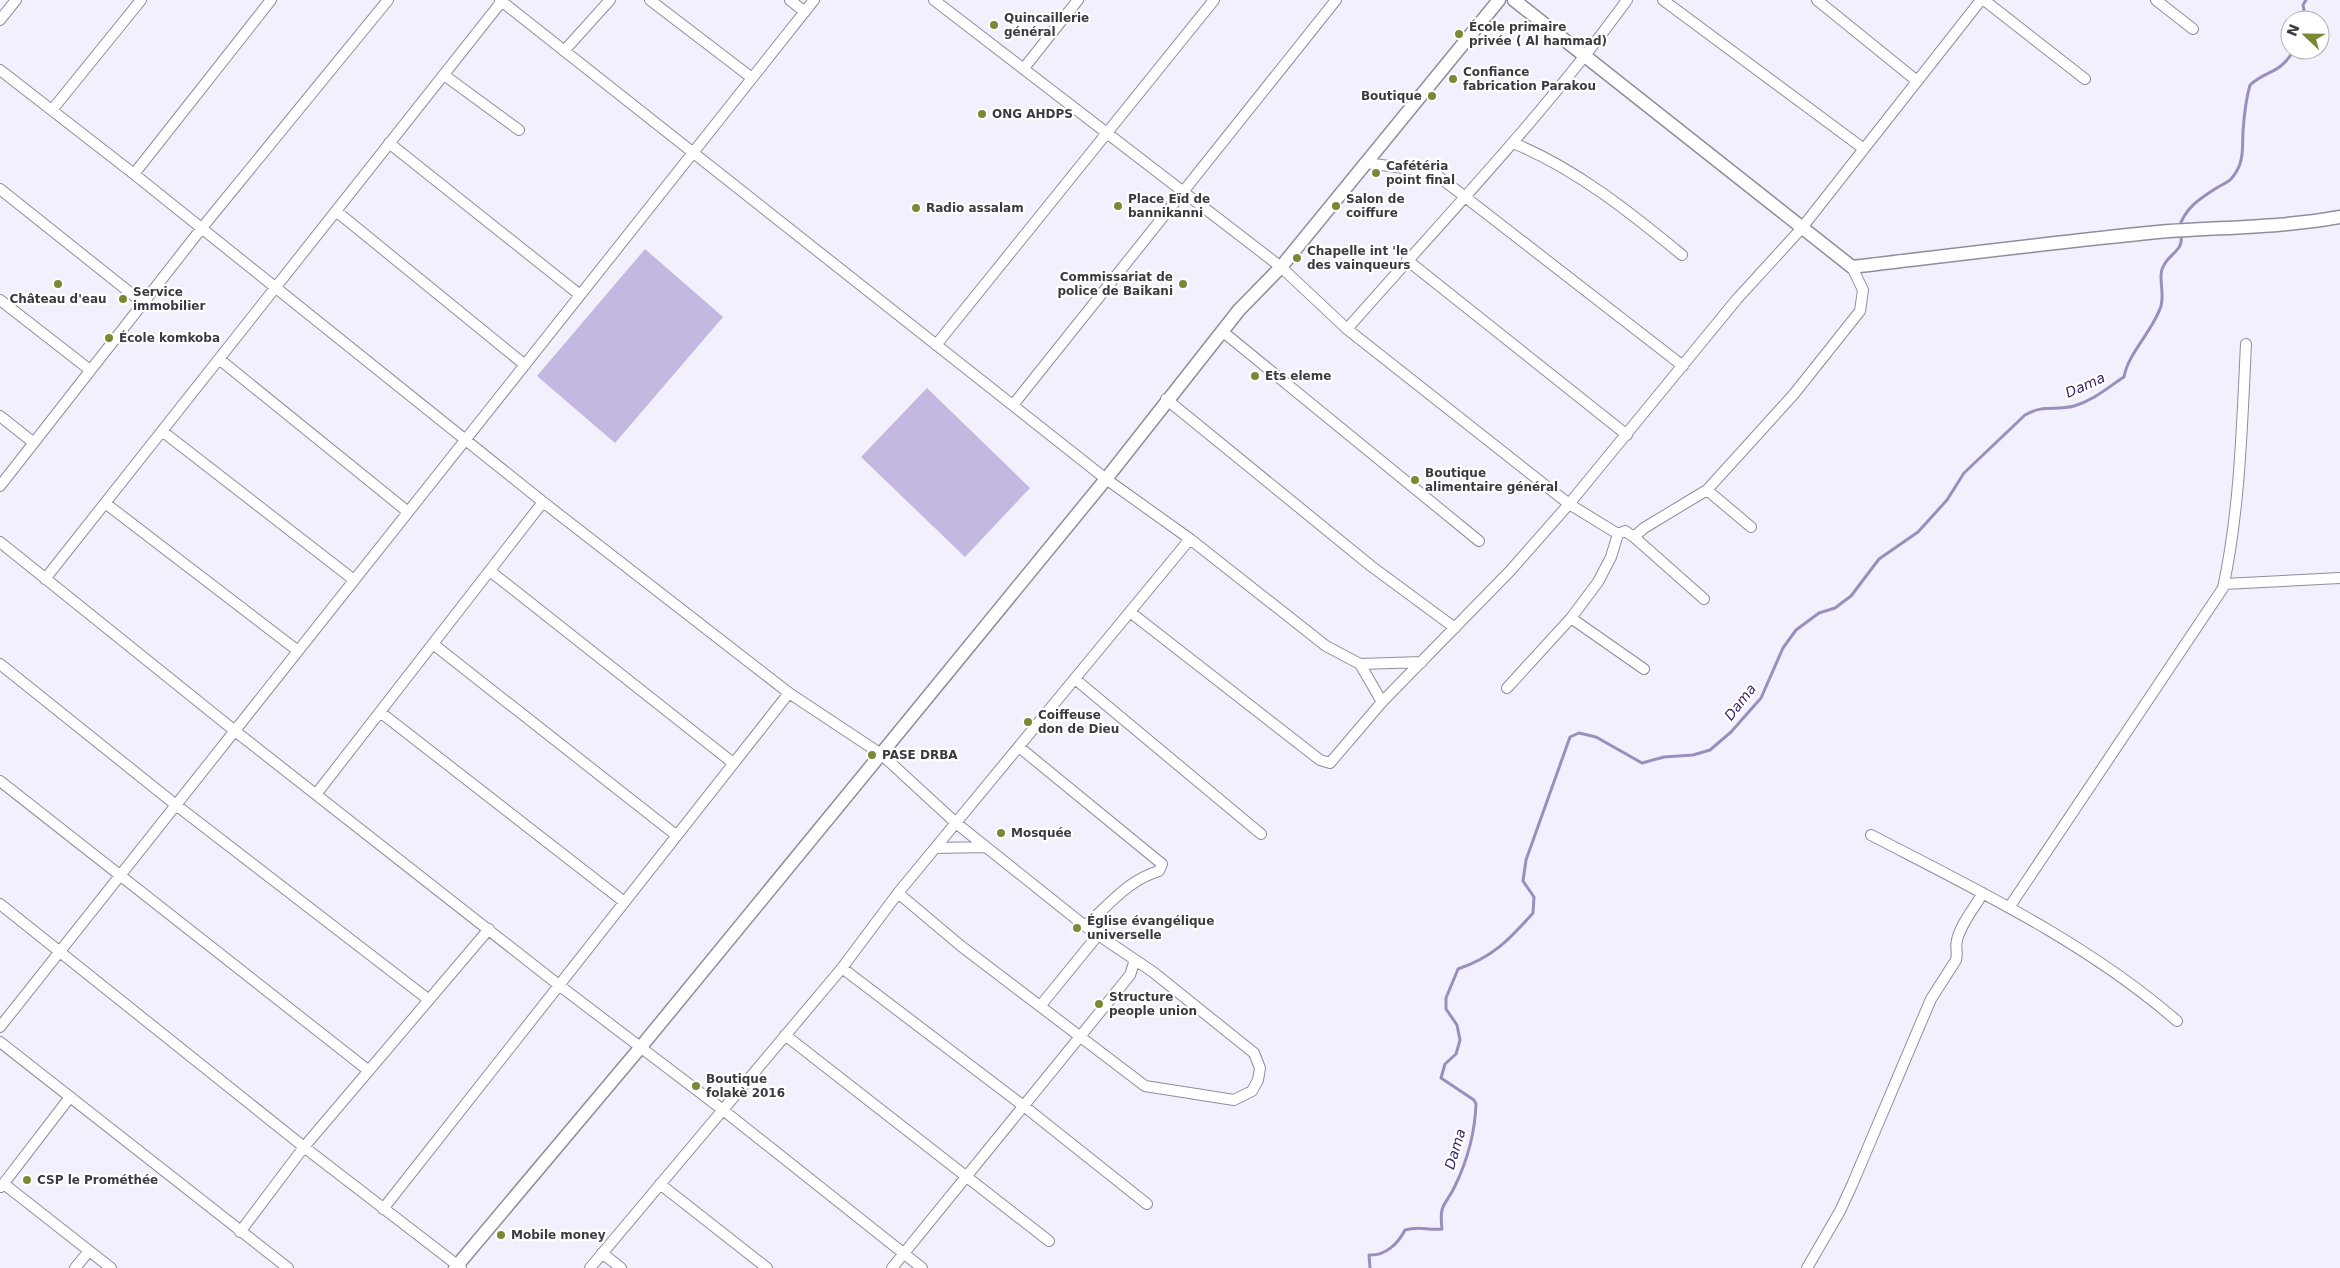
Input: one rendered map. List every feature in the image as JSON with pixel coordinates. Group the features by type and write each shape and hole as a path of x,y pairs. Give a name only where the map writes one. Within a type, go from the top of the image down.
{"street":[{"path":"0,20 16,0"},
{"path":"52,110 141,0"},
{"path":"134,174 271,0"},
{"path":"0,486 200,229 388,0"},
{"path":"564,51 610,0"},
{"path":"650,0 752,78"},
{"path":"790,0 805,12"},
{"path":"0,1027 814,0"},
{"path":"1024,68 1078,0"},
{"path":"936,345 1214,0"},
{"path":"1013,405 1336,0"},
{"path":"0,904 304,1147 458,1267 1106,479 1166,400 1222,331 1281,267 1499,0"},
{"path":"1514,0 1801,229 1852,267 1863,290 1860,311 1794,394 1706,490 1644,528 1634,537"},
{"path":"1347,329 1463,196 1513,143 1585,58 1627,0"},
{"path":"1663,0 1864,149"},
{"path":"1817,0 1917,81"},
{"path":"1130,612 1325,763 1330,763 1382,702 1510,571 1570,504 1737,299 1801,229 1982,0 2085,79"},
{"path":"2156,0 2193,29"},
{"path":"45,580 501,1 1106,479 1190,539 1326,646 1360,664 1422,662"},
{"path":"938,1 1281,267 1347,329 1570,504 1618,534"},
{"path":"0,70 134,174 200,229 543,502 789,693 881,754 956,823 1085,926 1135,960 1254,1053 1260,1068 1258,1080 1252,1091 1234,1100 1145,1086 961,946 898,893"},
{"path":"444,74 519,130"},
{"path":"390,143 580,295"},
{"path":"1513,143 1562,168 1642,222 1682,255"},
{"path":"1366,163 1404,168 1438,176 1684,366"},
{"path":"0,189 143,302"},
{"path":"336,211 525,365"},
{"path":"1852,267 2040,243 2164,232 2208,231 2307,223 2340,217"},
{"path":"1407,260 1627,435"},
{"path":"0,300 90,370"},
{"path":"1222,331 1479,541"},
{"path":"2010,906 2208,613 2224,584 2229,558 2241,436 2246,344"},
{"path":"219,359 408,512"},
{"path":"1166,400 1370,566 1455,628"},
{"path":"0,416 34,443"},
{"path":"162,431 354,580"},
{"path":"1706,490 1751,526"},
{"path":"316,794 543,502"},
{"path":"105,503 298,651"},
{"path":"1507,688 1571,618 1598,582 1618,534 1625,531 1634,537 1704,599"},
{"path":"590,1268 842,968 898,893 1190,539"},
{"path":"0,542 235,731 560,986 905,1252 922,1268"},
{"path":"490,571 733,762"},
{"path":"2224,584 2340,578"},
{"path":"1571,618 1644,669"},
{"path":"433,644 676,835"},
{"path":"0,664 176,805 429,1000"},
{"path":"1360,664 1382,702"},
{"path":"1075,679 1261,834"},
{"path":"383,1209 789,693"},
{"path":"380,712 624,901"},
{"path":"1018,747 1162,864 1159,871 1144,876 1128,886 1085,926"},
{"path":"0,781 369,1071"},
{"path":"1871,835 2010,906 2132,984 2176,1021"},
{"path":"935,848 986,847"},
{"path":"1807,1268 1840,1211 1931,999 1956,960 1958,952 1957,940 1961,931 1984,893"},
{"path":"240,1232 304,1147 488,929"},
{"path":"1041,1005 1098,935"},
{"path":"892,1268 965,1176 1025,1107 1130,975 1135,960"},
{"path":"842,968 1025,1107 1147,1204"},
{"path":"785,1035 1049,1241"},
{"path":"0,1042 288,1268"},
{"path":"70,1097 2,1186 111,1268"},
{"path":"660,1184 767,1268"},
{"path":"75,1268 89,1251"},
{"path":"602,1253 621,1268"}],"shaded area":[{"path":"645,249 723,317 615,443 537,376"},
{"path":"927,388 1030,488 965,557 861,457"}],"waterway":[{"name":"Dama","path":"2304,10 2303,5 2306,0"},
{"name":"Dama","path":"2179,228 2189,209 2206,195 2230,180 2239,167 2242,156 2243,131 2250,85 2278,68 2287,60"},
{"name":"Dama","path":"1370,1268 1369,1255 1386,1251 1399,1240 1405,1230 1416,1228 1442,1229 1442,1210 1455,1186 1467,1156 1474,1125 1476,1104 1474,1100 1441,1078 1445,1064 1456,1054 1460,1040 1457,1025 1446,1009 1446,998 1458,969 1481,959 1500,947 1533,913 1534,897 1523,881 1526,860 1570,737 1579,733 1596,737 1642,763 1664,757 1693,755 1710,750 1731,732 1761,698 1783,648 1796,630 1819,613 1835,608 1851,596 1879,559 1918,532 1947,500 1964,473 2025,415 2038,410 2074,406 2094,397 2124,377 2130,359 2161,306 2162,269 2179,247 2181,243 2180,233"}],"place":[{"name":"Quincaillerie général","path":"994,25"},
{"name":"École primaire privée ( Al hammad)","path":"1459,34"},
{"name":"Confiance fabrication Parakou","path":"1453,79"},
{"name":"Boutique","path":"1432,96"},
{"name":"ONG AHDPS","path":"982,114"},
{"name":"Cafétéria point final","path":"1376,173"},
{"name":"Place Eïd de bannikanni","path":"1118,206"},
{"name":"Salon de coiffure","path":"1336,206"},
{"name":"Radio assalam","path":"916,208"},
{"name":"Chapelle int 'le des vainqueurs","path":"1297,258"},
{"name":"Château d'eau","path":"58,284"},
{"name":"Commissariat de police de Baikani","path":"1183,284"},
{"name":"Service immobilier","path":"123,299"},
{"name":"École komkoba","path":"109,338"},
{"name":"Ets eleme","path":"1255,376"},
{"name":"Boutique alimentaire général","path":"1415,480"},
{"name":"Coiffeuse don de Dieu","path":"1028,722"},
{"name":"PASE DRBA","path":"872,755"},
{"name":"Mosquée","path":"1001,833"},
{"name":"Église évangélique universelle","path":"1077,928"},
{"name":"Structure people union","path":"1099,1004"},
{"name":"Boutique folakè 2016","path":"696,1086"},
{"name":"CSP le Prométhée","path":"27,1180"},
{"name":"Mobile money","path":"501,1235"}]}
